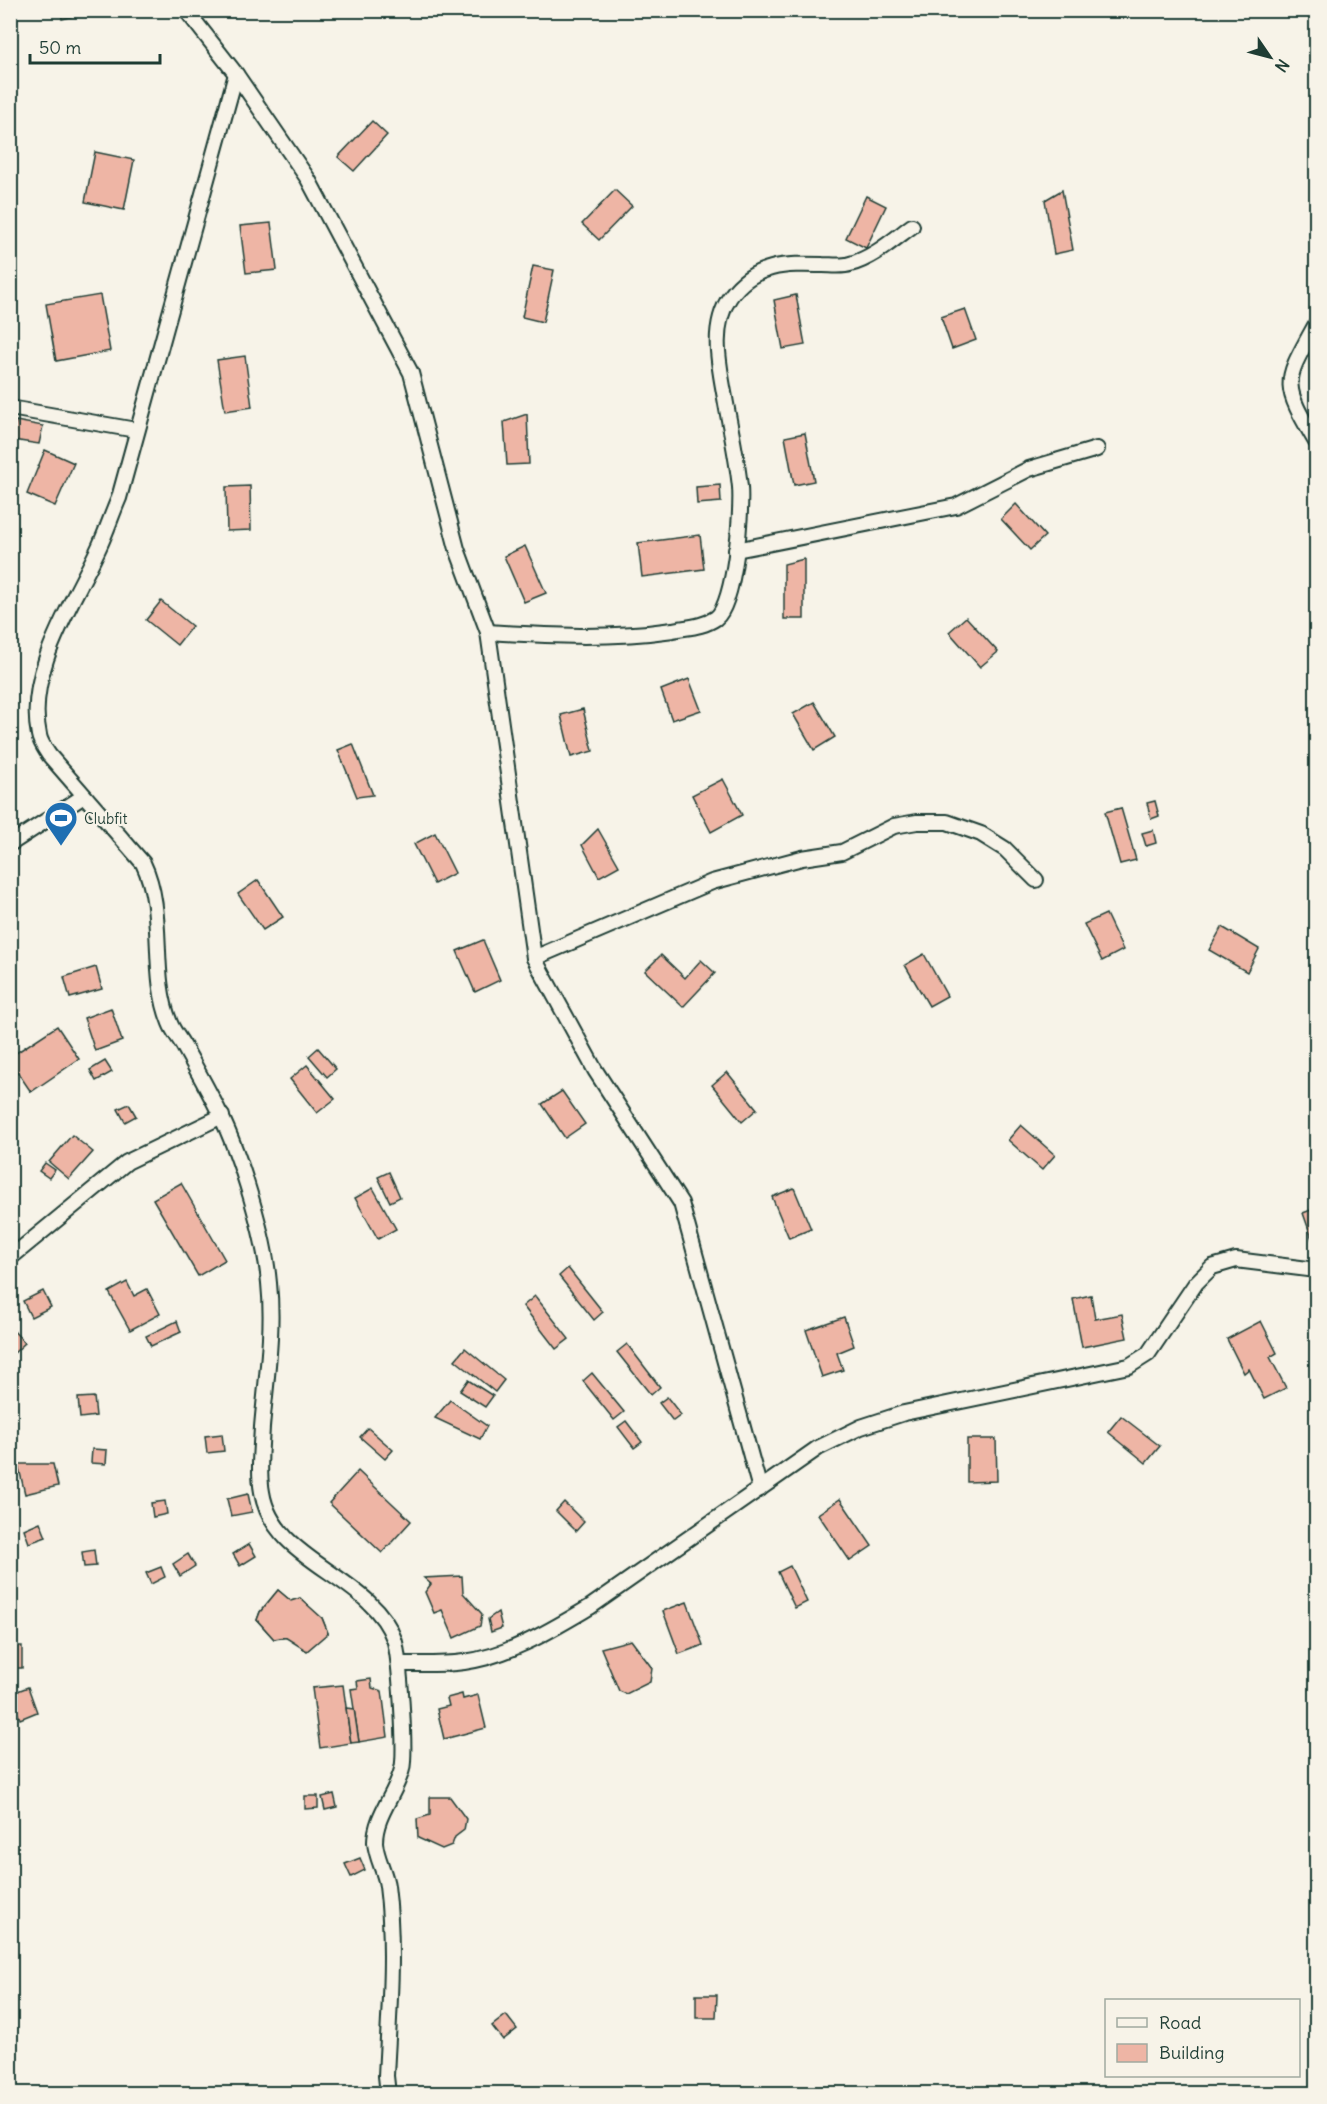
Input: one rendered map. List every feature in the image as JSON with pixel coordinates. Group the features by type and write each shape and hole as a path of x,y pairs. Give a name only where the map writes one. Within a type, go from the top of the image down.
{"street":[{"path":"186,10 236,74 308,179 411,373 457,549 488,632 534,958 595,1070 681,1203 760,1489"},
{"path":"236,74 119,498 100,546 54,638 42,676 36,712 39,737 49,755 143,863 153,884 163,999 170,1024 222,1116 240,1166 265,1256 269,1284 271,1312 259,1465 262,1494 269,1517 282,1535 370,1605 385,1621 395,1641 399,1664 402,1770 378,1824 375,1841 388,1894 390,1948 386,2076 388,2094"},
{"path":"488,632 578,637 627,636 703,625 717,617 726,603 733,581 740,490 718,342 720,317 730,297 748,277 766,268 784,264 849,265 873,254 912,226"},
{"path":"1317,324 1294,365 1289,384 1293,399 1317,442"},
{"path":"10,408 136,430"},
{"path":"736,550 956,506 1029,469 1097,449"},
{"path":"10,844 84,796"},
{"path":"534,958 712,882 802,858 842,852 894,826 917,822 947,822 981,834 1005,849 1035,880"},
{"path":"10,1258 127,1162 222,1116"},
{"path":"399,1664 465,1662 515,1646 551,1630 590,1607 818,1448 861,1427 904,1413 1130,1366 1148,1354 1196,1283 1212,1267 1236,1260 1317,1270"}],"building":[{"path":"61,10 95,10 95,11 62,19"},
{"path":"372,121 387,135 354,171 338,157"},
{"path":"95,152 134,160 124,210 85,202"},
{"path":"615,190 632,206 599,240 582,224"},
{"path":"1062,190 1073,250 1054,254 1045,200"},
{"path":"866,196 886,206 866,248 846,238"},
{"path":"271,223 277,270 246,273 240,226"},
{"path":"533,266 554,270 543,322 522,317"},
{"path":"100,295 110,351 56,361 46,304"},
{"path":"796,295 805,345 783,349 774,300"},
{"path":"965,309 976,340 952,349 941,317"},
{"path":"245,356 252,407 225,411 217,360"},
{"path":"527,414 529,464 507,465 504,422"},
{"path":"16,421 43,426 39,444 13,440"},
{"path":"805,433 814,481 794,485 785,437"},
{"path":"45,450 74,463 55,506 27,494"},
{"path":"720,485 721,502 697,504 696,487"},
{"path":"250,486 251,530 227,531 226,487"},
{"path":"1016,504 1045,536 1030,550 1001,519"},
{"path":"700,535 704,569 642,577 638,543"},
{"path":"525,546 546,593 524,602 504,556"},
{"path":"804,559 804,619 784,619 784,564"},
{"path":"161,601 192,626 177,645 146,620"},
{"path":"966,617 998,652 980,667 949,632"},
{"path":"689,679 701,710 672,720 661,690"},
{"path":"814,702 835,737 814,750 793,714"},
{"path":"583,709 593,751 571,757 561,715"},
{"path":"353,744 373,795 357,797 338,750"},
{"path":"723,779 742,815 711,832 692,795"},
{"path":"1155,801 1159,816 1151,819 1147,803"},
{"path":"1121,808 1136,860 1120,864 1105,812"},
{"path":"598,829 619,866 599,877 582,845"},
{"path":"1153,830 1156,843 1146,846 1142,833"},
{"path":"435,833 455,873 434,884 414,844"},
{"path":"258,880 283,917 263,930 238,894"},
{"path":"1106,914 1123,950 1102,961 1084,924"},
{"path":"1222,927 1259,949 1247,972 1209,950"},
{"path":"483,940 500,980 475,992 457,951"},
{"path":"924,954 947,996 929,1006 905,965"},
{"path":"661,955 685,978 701,960 715,973 683,1007 645,971"},
{"path":"96,967 102,989 70,998 64,977"},
{"path":"111,1008 122,1041 95,1051 84,1018"},
{"path":"57,1026 79,1059 31,1092 10,1061 10,1057"},
{"path":"318,1048 336,1069 327,1077 309,1056"},
{"path":"105,1061 112,1072 96,1081 90,1070"},
{"path":"307,1065 335,1099 317,1113 290,1079"},
{"path":"727,1072 757,1109 742,1122 712,1085"},
{"path":"562,1091 585,1124 565,1138 542,1104"},
{"path":"129,1104 136,1116 125,1122 118,1109"},
{"path":"1021,1125 1055,1155 1042,1170 1008,1140"},
{"path":"72,1135 93,1152 69,1179 49,1162"},
{"path":"45,1163 55,1170 49,1178 39,1171"},
{"path":"389,1172 400,1197 390,1202 378,1177"},
{"path":"181,1183 225,1260 198,1276 153,1199"},
{"path":"373,1188 396,1229 378,1239 355,1198"},
{"path":"794,1188 811,1229 789,1238 772,1197"},
{"path":"1316,1208 1316,1250 1303,1213"},
{"path":"568,1268 603,1312 594,1320 559,1276"},
{"path":"127,1282 134,1296 147,1289 160,1314 130,1330 109,1292"},
{"path":"43,1291 51,1307 31,1317 23,1301"},
{"path":"1091,1295 1095,1319 1122,1314 1127,1338 1082,1347 1073,1299"},
{"path":"535,1296 569,1339 556,1349 523,1306"},
{"path":"844,1317 854,1346 837,1353 843,1370 822,1377 806,1330"},
{"path":"177,1321 181,1332 151,1346 146,1336"},
{"path":"1261,1321 1277,1353 1270,1357 1286,1388 1264,1399 1249,1369 1244,1373 1227,1339"},
{"path":"10,1327 25,1343 13,1354 10,1351"},
{"path":"627,1344 660,1387 651,1395 617,1352"},
{"path":"465,1348 504,1380 495,1392 455,1360"},
{"path":"592,1373 624,1412 614,1420 583,1381"},
{"path":"468,1380 493,1396 485,1407 460,1391"},
{"path":"94,1397 96,1416 80,1418 78,1398"},
{"path":"667,1397 681,1415 673,1421 659,1403"},
{"path":"450,1400 487,1426 480,1439 435,1418"},
{"path":"1121,1416 1160,1446 1146,1463 1108,1432"},
{"path":"626,1421 642,1442 634,1448 618,1427"},
{"path":"368,1428 393,1450 385,1459 360,1437"},
{"path":"222,1434 224,1451 207,1453 205,1436"},
{"path":"967,1439 996,1439 997,1481 967,1482"},
{"path":"92,1449 107,1450 106,1464 91,1463"},
{"path":"18,1464 53,1464 58,1486 25,1494"},
{"path":"358,1471 411,1521 382,1553 329,1503"},
{"path":"248,1494 252,1512 231,1516 227,1499"},
{"path":"840,1499 872,1546 850,1561 818,1514"},
{"path":"165,1501 167,1514 153,1517 151,1503"},
{"path":"564,1502 584,1522 576,1531 556,1511"},
{"path":"40,1522 46,1537 29,1543 24,1529"},
{"path":"249,1544 256,1556 240,1566 233,1554"},
{"path":"94,1550 96,1566 84,1567 82,1552"},
{"path":"188,1554 195,1566 180,1576 173,1564"},
{"path":"790,1566 807,1602 795,1608 778,1572"},
{"path":"161,1567 165,1577 151,1584 146,1573"},
{"path":"462,1576 463,1593 482,1614 480,1626 454,1638 442,1610 434,1613 425,1592 431,1584 424,1578"},
{"path":"278,1590 291,1601 300,1598 310,1608 309,1617 322,1618 328,1633 274,1639 257,1620 260,1612"},
{"path":"278,1590 291,1601 300,1598 322,1618 328,1633 307,1651 285,1637 274,1639 257,1620 260,1612"},
{"path":"687,1602 703,1645 679,1654 663,1611"},
{"path":"498,1612 502,1628 491,1632 488,1619"},
{"path":"631,1640 652,1668 650,1682 626,1694 619,1691 601,1648"},
{"path":"10,1646 22,1646 22,1668 10,1668"},
{"path":"371,1679 372,1688 382,1691 388,1737 359,1742 351,1689 358,1688 357,1681"},
{"path":"343,1685 351,1743 320,1748 312,1688"},
{"path":"28,1687 37,1712 20,1719 10,1694"},
{"path":"462,1694 463,1699 478,1695 486,1728 444,1739 437,1709 449,1706 447,1698"},
{"path":"346,1708 354,1709 359,1742 351,1743"},
{"path":"334,1794 337,1807 325,1810 322,1797"},
{"path":"305,1796 318,1796 318,1808 305,1809"},
{"path":"430,1797 450,1797 466,1819 464,1830 455,1837 452,1845 442,1849 418,1838 417,1819 430,1815"},
{"path":"360,1858 365,1870 351,1877 345,1864"},
{"path":"696,1995 717,1995 716,2018 696,2018"},
{"path":"506,2015 517,2029 503,2040 492,2026"}],"place":[{"name":"Clubfit","path":"61,847"}]}
